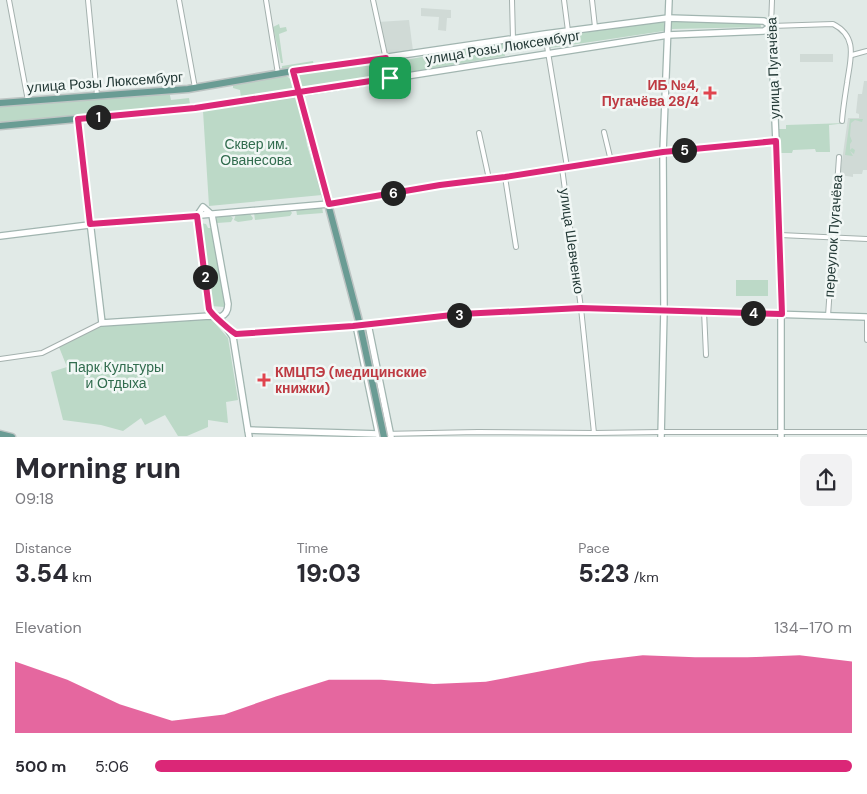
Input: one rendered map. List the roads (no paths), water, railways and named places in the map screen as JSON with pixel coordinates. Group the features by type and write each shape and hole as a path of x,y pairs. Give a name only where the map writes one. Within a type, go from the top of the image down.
{"main road":[{"path":"661,434 664,310 663,152 668,0"},
{"name":"улица Розы Люксембург","path":"0,103 195,88 293,71 668,18 764,21 771,26 764,31 668,36 548,53 195,108 0,126"},
{"name":"улица Пугачёва","path":"771,26 782,314 780,434"},
{"path":"228,328 233,337 249,433 385,435 361,325 293,71"},
{"path":"78,119 102,323 213,317 225,314 228,304 212,215 203,207 197,216 209,309 213,317 236,334 361,325 461,314 581,308 867,317"},
{"path":"212,215 329,204 440,185 505,177 663,152 776,141"},
{"path":"0,236 90,224 197,216"},
{"path":"0,434 12,436"}],"street":[{"path":"9,0 28,100"},
{"path":"88,0 97,95"},
{"path":"180,0 195,88"},
{"path":"266,0 278,74"},
{"path":"373,0 390,78"},
{"path":"512,0 513,39"},
{"name":"улица Розы Люксембург","path":"564,0 568,31"},
{"name":"улица Розы Люксембург","path":"592,0 594,27"},
{"name":"улица Пугачёва","path":"771,26 772,0"},
{"name":"улица Розы Люксембург","path":"771,26 833,24 841,28 847,36 852,55"},
{"name":"улица Шевченко","path":"545,34 565,168 594,433"},
{"path":"842,121 852,55 867,51"},
{"path":"604,132 610,161"},
{"path":"479,133 489,179"},
{"name":"переулок Пугачёва","path":"828,316 839,157"},
{"path":"505,177 516,247"},
{"path":"780,235 867,239"},
{"path":"704,311 706,355"},
{"path":"867,317 867,340"},
{"path":"0,359 42,353 102,323"},
{"path":"385,435 478,432 661,434 867,432"}],"place":[{"name":"ИБ №4, Пугачёва 28/4","path":"710,93"},
{"name":"КМЦПЭ (медицинские книжки)","path":"264,380"}],"park label":[{"name":"Сквер им. Ованесова","path":"256,152"},
{"name":"Парк Культуры и Отдыха","path":"116,376"}]}
